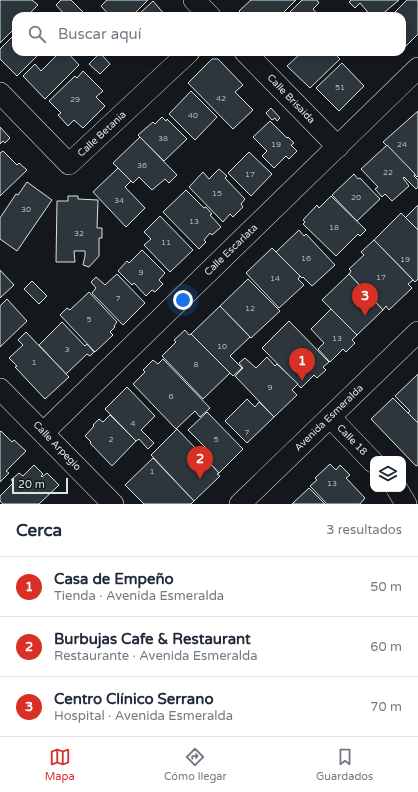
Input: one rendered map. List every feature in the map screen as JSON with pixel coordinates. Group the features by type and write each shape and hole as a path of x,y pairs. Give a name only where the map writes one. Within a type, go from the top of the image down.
{"street":[{"path":"194,0 206,12"},
{"name":"Calle Betania","path":"0,93 70,164 185,56"},
{"name":"Calle Brisaida","path":"249,56 338,147"},
{"name":"Calle Escarlata","path":"44,432 418,68"},
{"name":"Avenida Esmeralda","path":"240,504 418,332"},
{"name":"Calle Arpegio","path":"0,389 44,432 113,504"},
{"name":"Calle 18","path":"330,417 370,459"},
{"path":"399,492 406,504"}],"building":[{"path":"0,0 32,0 38,5 31,12 12,12 12,31 0,43"},
{"path":"61,0 71,0 83,12 62,12 56,5"},
{"path":"107,0 148,0 136,12 106,12 101,6"},
{"path":"251,0 296,0 284,12 239,11"},
{"path":"302,0 317,0 319,3 313,9 316,12 290,12"},
{"path":"351,0 399,0 385,12 368,12 360,3 355,8 349,2"},
{"path":"407,0 418,0 418,34 406,46 406,12 395,12"},
{"path":"153,1 163,12 141,12"},
{"path":"12,37 12,56 37,56 17,76 0,59 0,49"},
{"path":"56,56 71,56 79,65 45,99 23,76 35,64 41,71"},
{"path":"97,56 103,56 110,64 100,74 89,64"},
{"path":"298,56 337,56 340,59 310,88 287,66"},
{"path":"212,59 218,59 243,85 235,92 253,110 233,129 188,83"},
{"path":"342,63 364,86 339,111 316,88"},
{"path":"83,71 103,91 96,97 105,106 83,128 74,120 68,126 58,115 61,113 49,101 75,76 77,78"},
{"path":"191,91 217,117 195,140 169,114"},
{"path":"271,108 280,118 277,121 275,118 272,120 266,113"},
{"path":"418,111 418,176 417,177 383,142"},
{"path":"162,117 166,121 167,119 187,139 164,161 138,135 153,122 155,124"},
{"path":"270,121 294,143 291,145 297,151 289,159 286,156 274,168 262,156 267,151 253,137"},
{"path":"0,127 10,138 5,143 3,141 0,144"},
{"path":"140,137 177,175 169,183 165,179 152,190 139,177 133,183 113,163"},
{"path":"387,145 415,174 414,176 418,180 418,187 416,189 404,177 403,178 409,186 392,201 385,194 382,197 375,189 378,187 361,169"},
{"path":"3,151 17,165 19,163 27,170 0,196 0,153"},
{"path":"249,152 272,174 251,196 228,173"},
{"path":"118,168 131,181 125,187 145,208 126,227 93,192"},
{"path":"219,169 227,176 225,178 245,199 241,204 243,207 233,217 230,214 223,222 189,187 203,172 209,179"},
{"path":"354,174 358,179 360,178 380,199 357,221 332,195"},
{"path":"27,182 52,200 17,251 0,239 0,218 16,194 18,195"},
{"path":"186,190 204,208 206,207 212,214 210,215 221,227 212,235 210,233 204,240 206,242 199,249 163,212"},
{"path":"68,196 78,196 78,199 98,200 97,228 102,228 102,238 99,238 99,256 89,267 83,265 85,251 74,251 75,262 56,262 57,201 68,201"},
{"path":"331,196 366,230 360,236 358,234 336,256 303,224 305,222 303,220 317,205 319,208"},
{"path":"418,205 418,230 405,218"},
{"path":"401,213 418,230 418,279 415,282 374,240"},
{"path":"160,216 193,250 170,272 144,245 151,239 144,232"},
{"path":"299,230 304,236 306,234 335,265 312,286 276,252"},
{"path":"374,240 413,280 408,284 412,288 389,310 386,306 383,310 349,274 351,271 349,269 364,255 361,252"},
{"path":"272,248 300,276 298,279 304,285 279,308 246,273"},
{"path":"142,250 165,273 159,280 163,284 155,292 152,290 146,296 134,283 132,285 118,271 127,261 129,263"},
{"path":"0,270 14,285 0,298"},
{"path":"117,274 145,303 123,325 92,293 96,288 91,282 96,277 105,285"},
{"path":"349,274 383,310 357,335 322,300"},
{"path":"248,279 280,311 251,338 220,306"},
{"path":"32,281 47,296 39,304 24,289"},
{"path":"89,292 117,322 114,326 115,327 110,332 113,335 95,352 60,315 67,308 70,310"},
{"path":"7,299 27,321 0,347 0,306"},
{"path":"220,306 250,337 230,356 242,368 233,376 191,334"},
{"path":"331,309 357,335 352,340 355,343 346,352 343,349 330,362 318,349 324,343 311,329"},
{"path":"289,321 329,362 323,367 326,370 317,378 314,375 301,388 262,348"},
{"path":"62,322 85,346 87,344 94,352 90,356 87,354 66,374 39,345"},
{"path":"185,330 189,335 191,334 230,373 203,399 162,356 176,342 174,340"},
{"path":"26,332 69,377 45,399 15,367 17,366 9,358 23,345 18,340"},
{"path":"267,357 275,366 277,364 298,384 292,390 297,395 274,417 235,376 243,368 239,363 245,358 256,368"},
{"path":"163,359 210,408 200,417 195,411 176,429 133,384 145,372 143,370 153,360 158,364"},
{"path":"418,374 418,423 408,413 410,411 395,396"},
{"path":"127,387 155,416 141,430 154,443 148,449 139,439 136,441 105,409"},
{"path":"393,398 418,423 418,465 416,466 371,419"},
{"path":"247,399 255,407 259,402 274,417 247,443 225,421"},
{"path":"207,412 243,449 219,473 202,455 208,450 188,430"},
{"path":"110,415 136,441 112,466 85,436 99,419 103,422"},
{"path":"177,429 219,473 217,474 220,476 194,501 151,455"},
{"path":"1,431 12,442 14,440 26,451 6,471 9,473 0,482 0,432"},
{"path":"153,458 194,501 191,504 144,504 125,485"},
{"path":"330,464 336,470 340,465 350,475 346,478 365,498 360,504 327,504 310,486 317,480 315,478"},
{"path":"34,465 43,474 41,476 42,477 47,473 59,485 39,504 3,504 0,501 0,496 14,482 11,480 19,473 23,476"},
{"path":"309,488 325,504 292,504"}],"place":[{"name":"Centro Clínico Serrano","path":"365,316"},
{"name":"Casa de Empeño","path":"302,381"},
{"name":"Burbujas Cafe & Restaurant","path":"200,479"}]}
